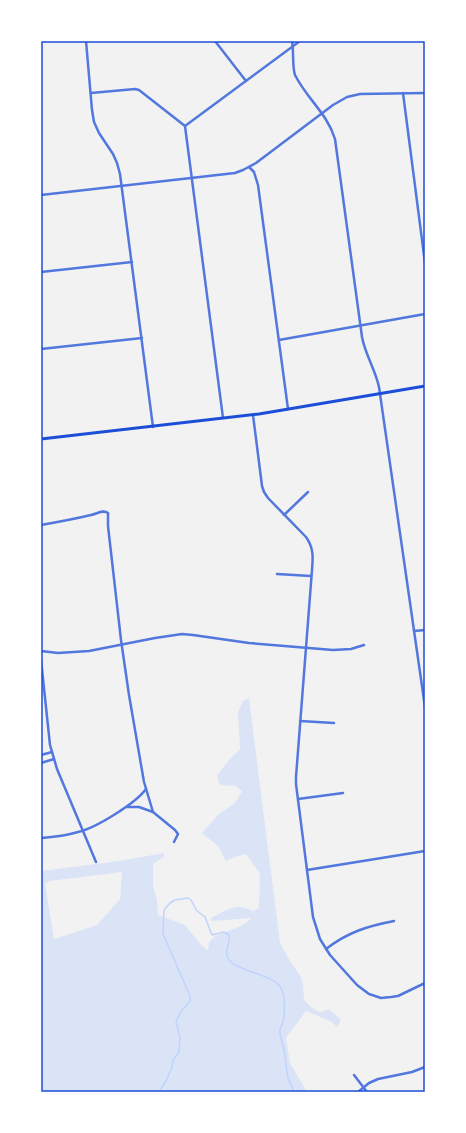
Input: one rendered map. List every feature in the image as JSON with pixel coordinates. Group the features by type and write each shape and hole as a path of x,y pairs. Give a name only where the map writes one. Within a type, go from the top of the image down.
{"main road":[{"path":"41,439 253,415 425,386"}],"street":[{"path":"86,41 94,122 99,133 111,150 120,174 153,426"},
{"path":"215,41 246,81"},
{"path":"292,41 295,76 328,122 335,139 360,326 363,343 377,377 380,394 425,707"},
{"path":"186,126 283,52 293,47 300,41"},
{"path":"91,93 135,89 139,90 186,126 224,418"},
{"path":"41,196 235,173 249,167 339,100 354,95 425,93"},
{"path":"403,94 425,263"},
{"path":"249,167 254,172 258,185 288,409"},
{"path":"41,272 132,262"},
{"path":"279,340 425,314"},
{"path":"41,349 142,338"},
{"path":"253,415 263,489 268,498 306,537 310,544 313,557 296,777 313,917 316,930 330,955 357,985 373,996 381,998 398,996 425,983"},
{"path":"284,515 308,492"},
{"path":"41,525 94,515 104,511 107,511 108,513 108,526 122,644 146,789 153,812"},
{"path":"277,574 311,576"},
{"path":"414,631 425,630"},
{"path":"41,651 89,651 182,634 249,643 342,650 351,649 364,644"},
{"path":"41,660 52,752 64,786 96,862"},
{"path":"300,720 334,723"},
{"path":"41,755 52,752"},
{"path":"41,762 54,759"},
{"path":"41,838 83,831 126,807 142,795 146,789"},
{"path":"298,799 343,793"},
{"path":"126,807 139,807 153,812 177,832 178,835 174,842"},
{"path":"307,870 425,851"},
{"path":"326,948 358,930 369,926 394,922"},
{"path":"358,1092 369,1083 378,1079 412,1072 425,1067"},
{"path":"354,1075 367,1092"}],"shaded area":[{"path":"249,698 280,943 301,977 304,1000 312,1008 320,1012 329,1009 341,1020 337,1027 332,1022 306,1011 286,1038 290,1063 307,1092 41,1092 41,871 119,861 164,853 164,857 153,864 153,886 157,899 158,915 185,925 202,946 208,950 209,942 214,937 243,925 252,918 212,921 211,918 236,907 247,908 253,911 259,908 260,874 246,854 226,861 218,846 202,833 219,814 235,803 242,791 234,785 227,786 219,784 217,775 240,749 238,712 243,701","holes":["122,872 120,899 97,925 54,939 45,883 50,881"]}],"waterway":[{"path":"159,1092 167,1079 173,1060 179,1052 180,1038 176,1021 182,1010 190,1001 190,996 163,934 164,910 175,900 188,898 191,900 197,911 205,917 212,935 224,932 229,935 227,955 230,961 244,969 270,979 282,990 284,996 284,1010 280,1035 284,1047 288,1078 294,1092"}]}
